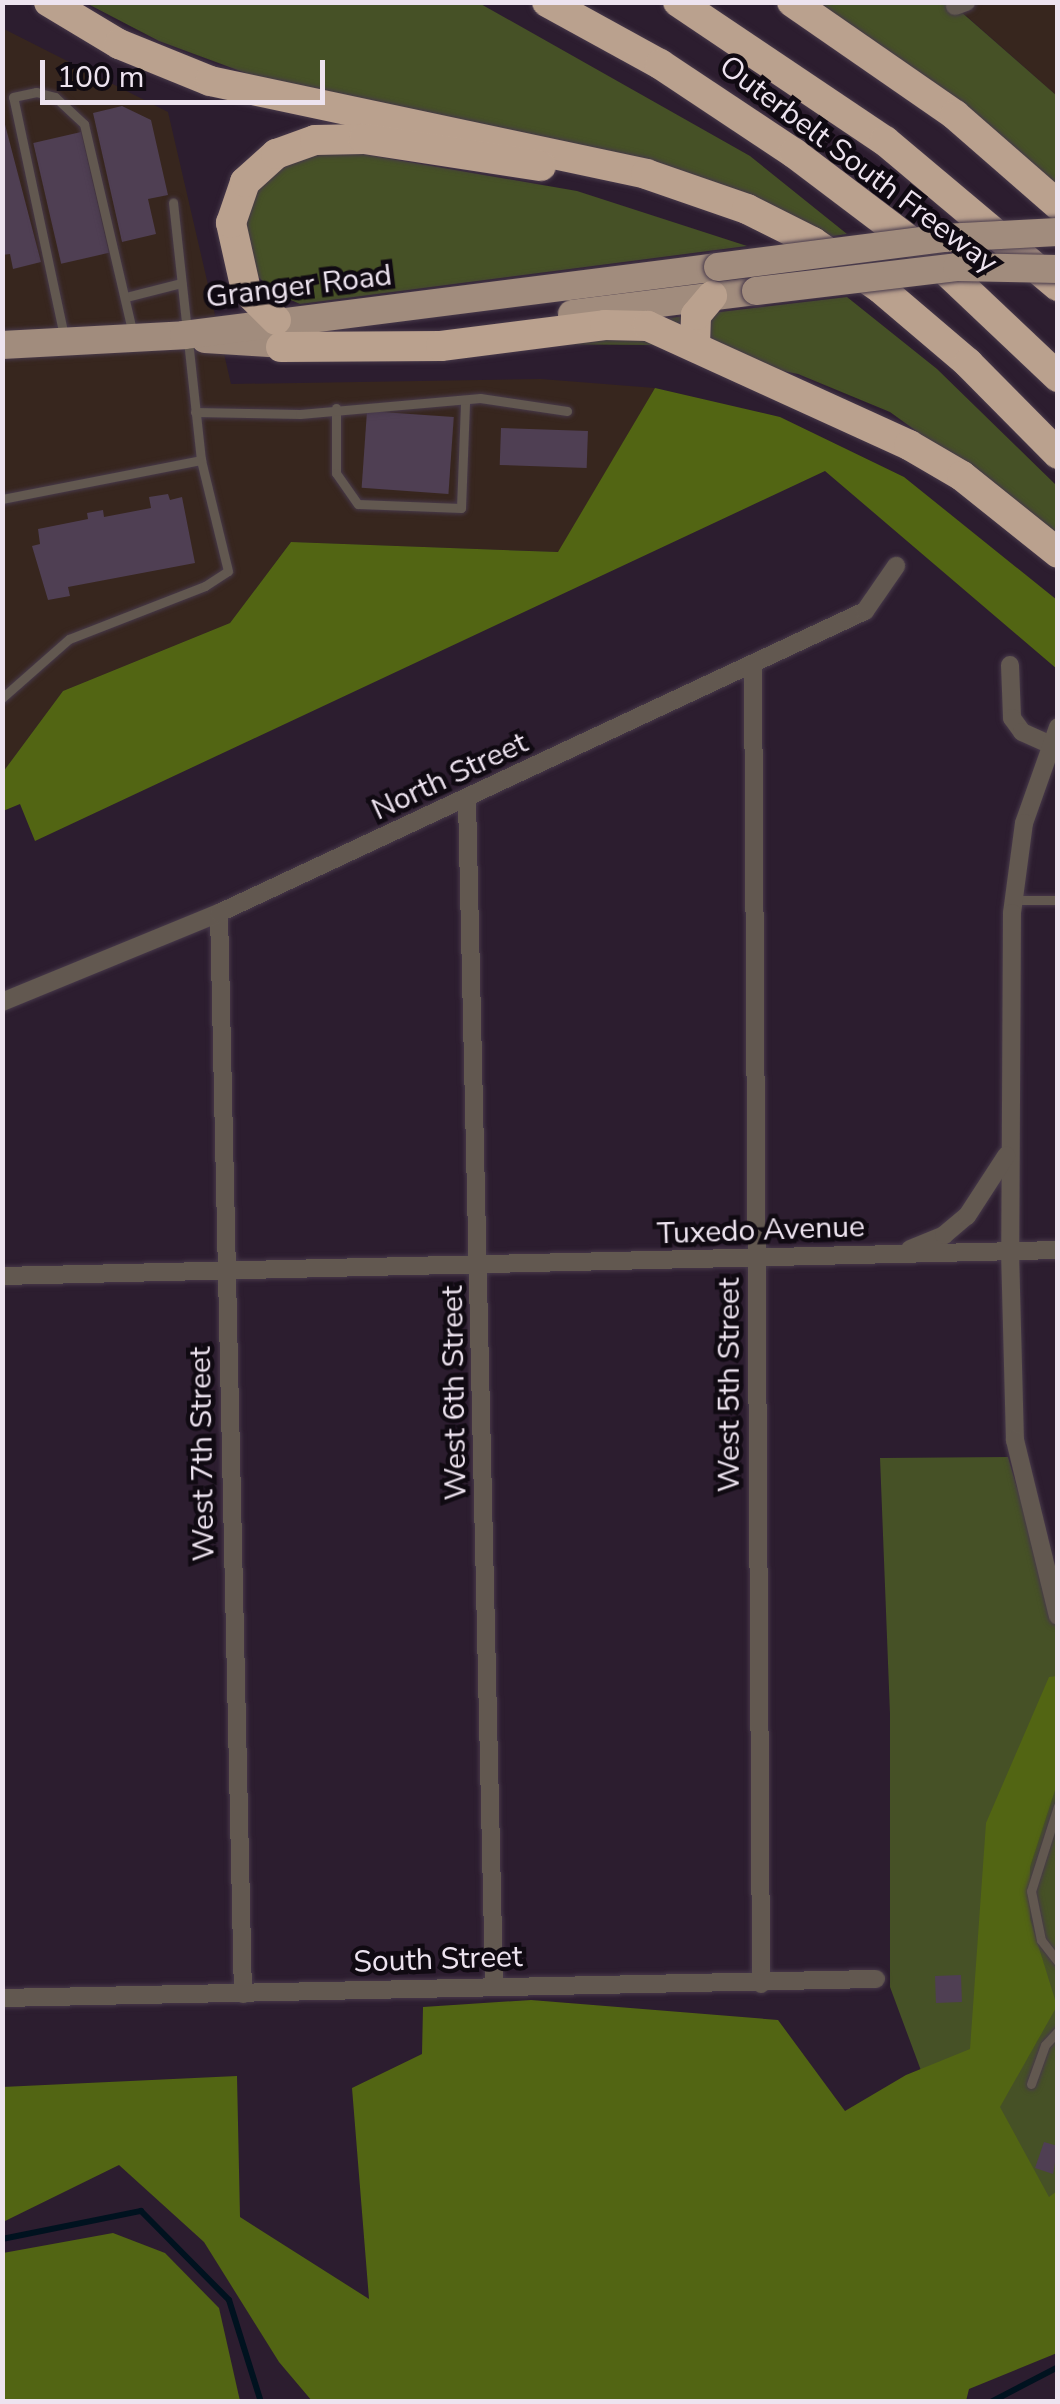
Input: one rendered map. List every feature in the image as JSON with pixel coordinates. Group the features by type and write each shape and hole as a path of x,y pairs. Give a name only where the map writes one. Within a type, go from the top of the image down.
{"highway":[{"path":"49,2 119,44 210,81 604,164 746,209 845,262 954,350 1058,454"},
{"name":"Outerbelt South Freeway","path":"547,2 660,64 794,154 929,255 1058,377"},
{"name":"Outerbelt South Freeway","path":"678,2 884,142 1058,286"},
{"path":"792,2 939,103 1058,205"},
{"path":"604,164 532,166 364,139 294,145 245,182 232,223 246,290 278,333 442,346 622,324 695,345 909,445 962,476 1058,554"},
{"path":"695,345 696,315 715,282"}],"main road":[{"name":"Granger Road","path":"2,345 278,333 715,282 943,238 1058,232"},
{"name":"Granger Road","path":"715,282 756,291 958,267 1058,269"}],"street":[{"name":"North Street","path":"2,1002 219,913 865,611 896,566"},
{"name":"West 5th Street","path":"753,665 761,1984"},
{"path":"1010,665 1012,718 1022,732 1049,744"},
{"path":"1058,726 1024,824 1014,900 1010,1251 1015,1440 1052,1576 1058,1616"},
{"name":"West 6th Street","path":"467,800 481,1269 494,1984"},
{"name":"West 7th Street","path":"219,913 243,1994"},
{"path":"886,1254 944,1235 967,1216 1004,1163 1011,1131"},
{"name":"Tuxedo Avenue","path":"2,1276 481,1269 1058,1250"},
{"name":"South Street","path":"2,1998 494,1984 761,1984 876,1979"}],"lane":[{"path":"65,342 14,96 55,97 84,124 134,338"},
{"path":"2,698 69,640 205,586 228,570 201,460 184,335 173,203"},
{"path":"126,297 181,283"},
{"path":"194,412 465,402 480,398 566,411"},
{"path":"336,408 336,474 358,504 462,508 465,402"},
{"path":"2,499 201,460"},
{"path":"1014,900 1058,900"},
{"path":"1058,1806 1032,1891 1042,1940 1058,1962"},
{"path":"1031,2084 1058,2031"}],"shaded area":[{"path":"951,3 1057,3 1057,96 955,6"},
{"path":"2,28 168,112 231,384 541,379 655,388 559,552 291,542 230,623 63,691 3,772"}],"green space":[{"path":"86,3 479,3 750,156 847,234 820,238 617,153 251,75 159,41"},
{"path":"792,3 951,3 1057,96 1057,205"},
{"path":"334,149 577,191 747,246 300,304 273,292 251,269 243,226 253,190 293,158"},
{"path":"847,297 937,369 1057,486 1057,533 890,412 798,374 652,345 519,344 519,336"},
{"path":"655,388 780,417 904,477 1057,600 1057,669 825,471 35,841 20,804 3,811 3,772 63,691 230,623 291,542 558,552"},
{"path":"1008,1457 1057,1623 1057,2302 1005,2297 890,1987 890,1714 880,1458"},
{"path":"1057,1676 1057,1784 1030,1867 1030,1919 1057,2006 1000,2107 1049,2197 1057,2191 1057,2353 969,2389 966,2401 312,2401 279,2362 204,2242 119,2165 3,2222 2,2087 237,2076 240,2217 369,2299 352,2088 422,2054 423,2007 531,2000 778,2020 845,2111 906,2075 970,2049 986,1823 1049,1677"},
{"path":"113,2233 165,2253 219,2308 240,2401 3,2401 3,2253"}],"building":[{"path":"122,106 151,120 168,195 148,199 156,234 122,242 93,113"},
{"path":"2,113 41,262 13,269 10,254 2,255"},
{"path":"81,132 109,253 61,264 33,143"},
{"path":"367,411 454,417 448,494 362,488"},
{"path":"501,428 588,431 587,468 500,465"},
{"path":"168,494 170,500 182,497 195,563 68,587 70,596 48,600 32,546 40,544 38,529 88,519 87,513 103,510 104,517 151,508 149,497"},
{"path":"961,1975 962,2002 936,2003 935,1976"},
{"path":"1044,2142 1058,2146 1053,2174 1035,2168"}],"waterway":[{"path":"2,2239 141,2211 229,2300 261,2402"},
{"path":"991,2402 1058,2367"}]}
